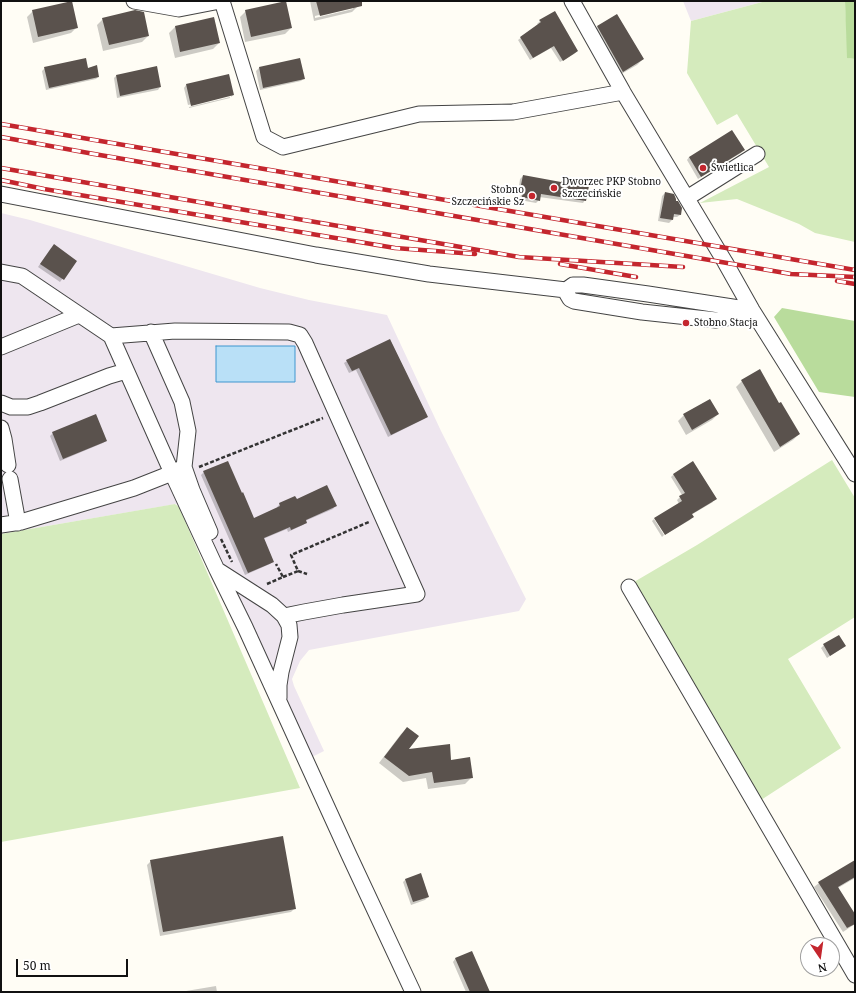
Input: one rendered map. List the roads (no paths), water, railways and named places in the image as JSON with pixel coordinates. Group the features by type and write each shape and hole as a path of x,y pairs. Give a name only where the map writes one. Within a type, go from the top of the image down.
{"street":[{"path":"134,1 179,9 221,1 264,137 283,147 419,114 513,112 623,92"},
{"path":"572,1 623,92 728,266 752,310 855,474"},
{"path":"687,198 757,154"},
{"path":"1,194 308,253 429,274 566,290 573,285 583,285 752,310"},
{"path":"1,272 22,276 111,336 126,371 178,470 217,570 245,627 413,992"},
{"path":"1,347 79,315"},
{"path":"111,336 175,331 290,332 300,335 305,343 418,594 335,606 284,616"},
{"path":"151,332 182,402 188,431 178,470 192,490 224,564 229,571 254,588 284,616 289,625 290,637 279,685 278,694 280,705"},
{"path":"1,403 11,407 28,407 40,404 109,376 126,371"},
{"path":"1,428 18,523"},
{"path":"1,525 18,523 134,488 178,470"},
{"path":"217,570 254,588"},
{"path":"629,587 855,975"}],"water":[{"path":"216,346 295,346 295,382 216,382"}],"railway":[{"path":"1,124 855,270"},
{"path":"1,137 791,274 855,277"},
{"path":"1,168 519,257 683,267"},
{"path":"1,180 44,189 395,248 475,254"},
{"path":"560,264 636,277"},
{"path":"837,281 855,284"}],"place":[{"name":"Świetlica","path":"703,168"},
{"name":"Dworzec PKP Stobno Szczecińskie","path":"554,188"},
{"name":"Stobno Szczecińskie Sz","path":"532,196"},
{"name":"Stobno Stacja","path":"686,323"}]}
